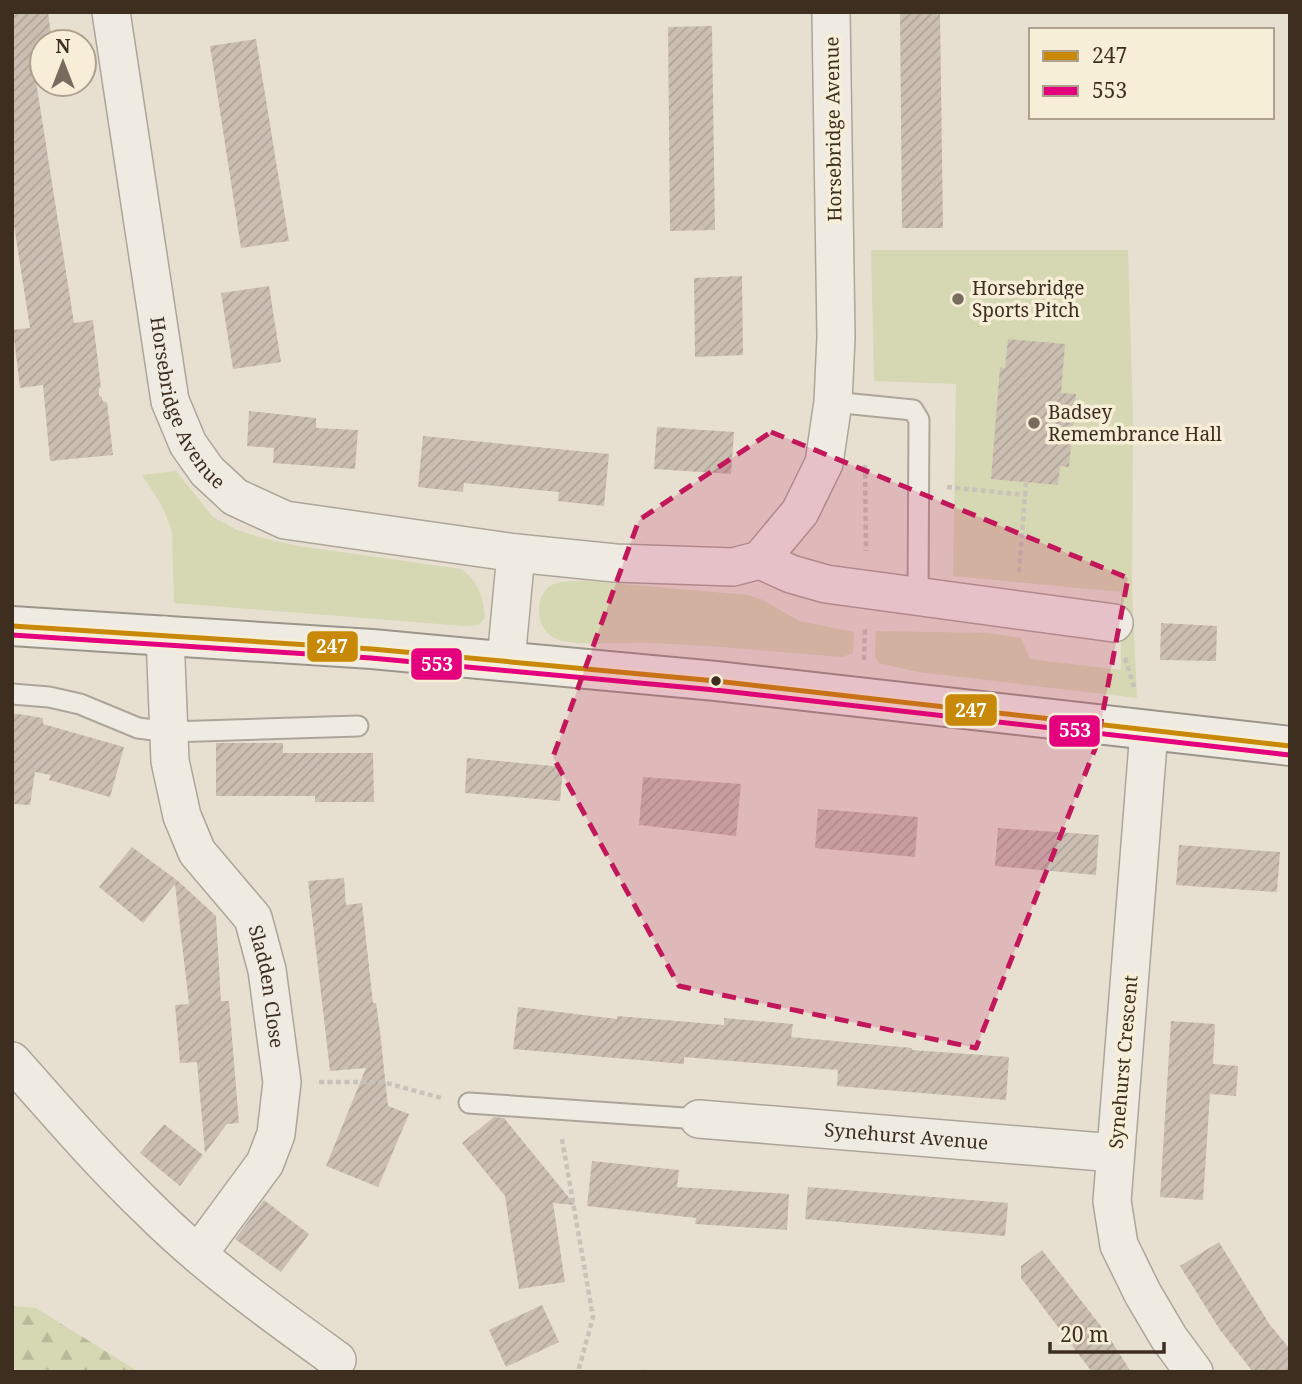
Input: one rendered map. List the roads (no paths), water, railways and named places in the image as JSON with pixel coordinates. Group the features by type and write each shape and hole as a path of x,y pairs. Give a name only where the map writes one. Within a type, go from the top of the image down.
{"main road":[{"path":"12,626 372,649 506,661 716,681 1290,746"}],"street":[{"name":"Horsebridge Avenue","path":"111,12 170,401 188,444 207,471 235,497 285,520 516,553 615,564 683,567 733,567 760,560 800,512 824,464 833,402 836,337 831,12"},
{"path":"506,661 516,553"},
{"path":"760,560 791,574 826,584 1114,623"},
{"name":"Sladden Close","path":"165,635 170,761 180,805 197,852 253,918 267,970 282,1082 276,1134 265,1163 198,1254"},
{"name":"Synehurst Crescent","path":"1149,731 1112,1201 1119,1245 1143,1294 1169,1338 1194,1372"},
{"path":"12,1061 151,1212 198,1254 337,1360"},
{"name":"Synehurst Avenue","path":"699,1119 1115,1153"}],"lane":[{"path":"833,402 913,410 919,420 918,595"},
{"path":"12,694 49,696 80,704 138,728 169,732 358,726"},
{"path":"469,1103 699,1119"}],"place":[{"name":"Horsebridge Sports Pitch","path":"958,299"},
{"name":"Badsey Remembrance Hall","path":"1034,423"}]}
